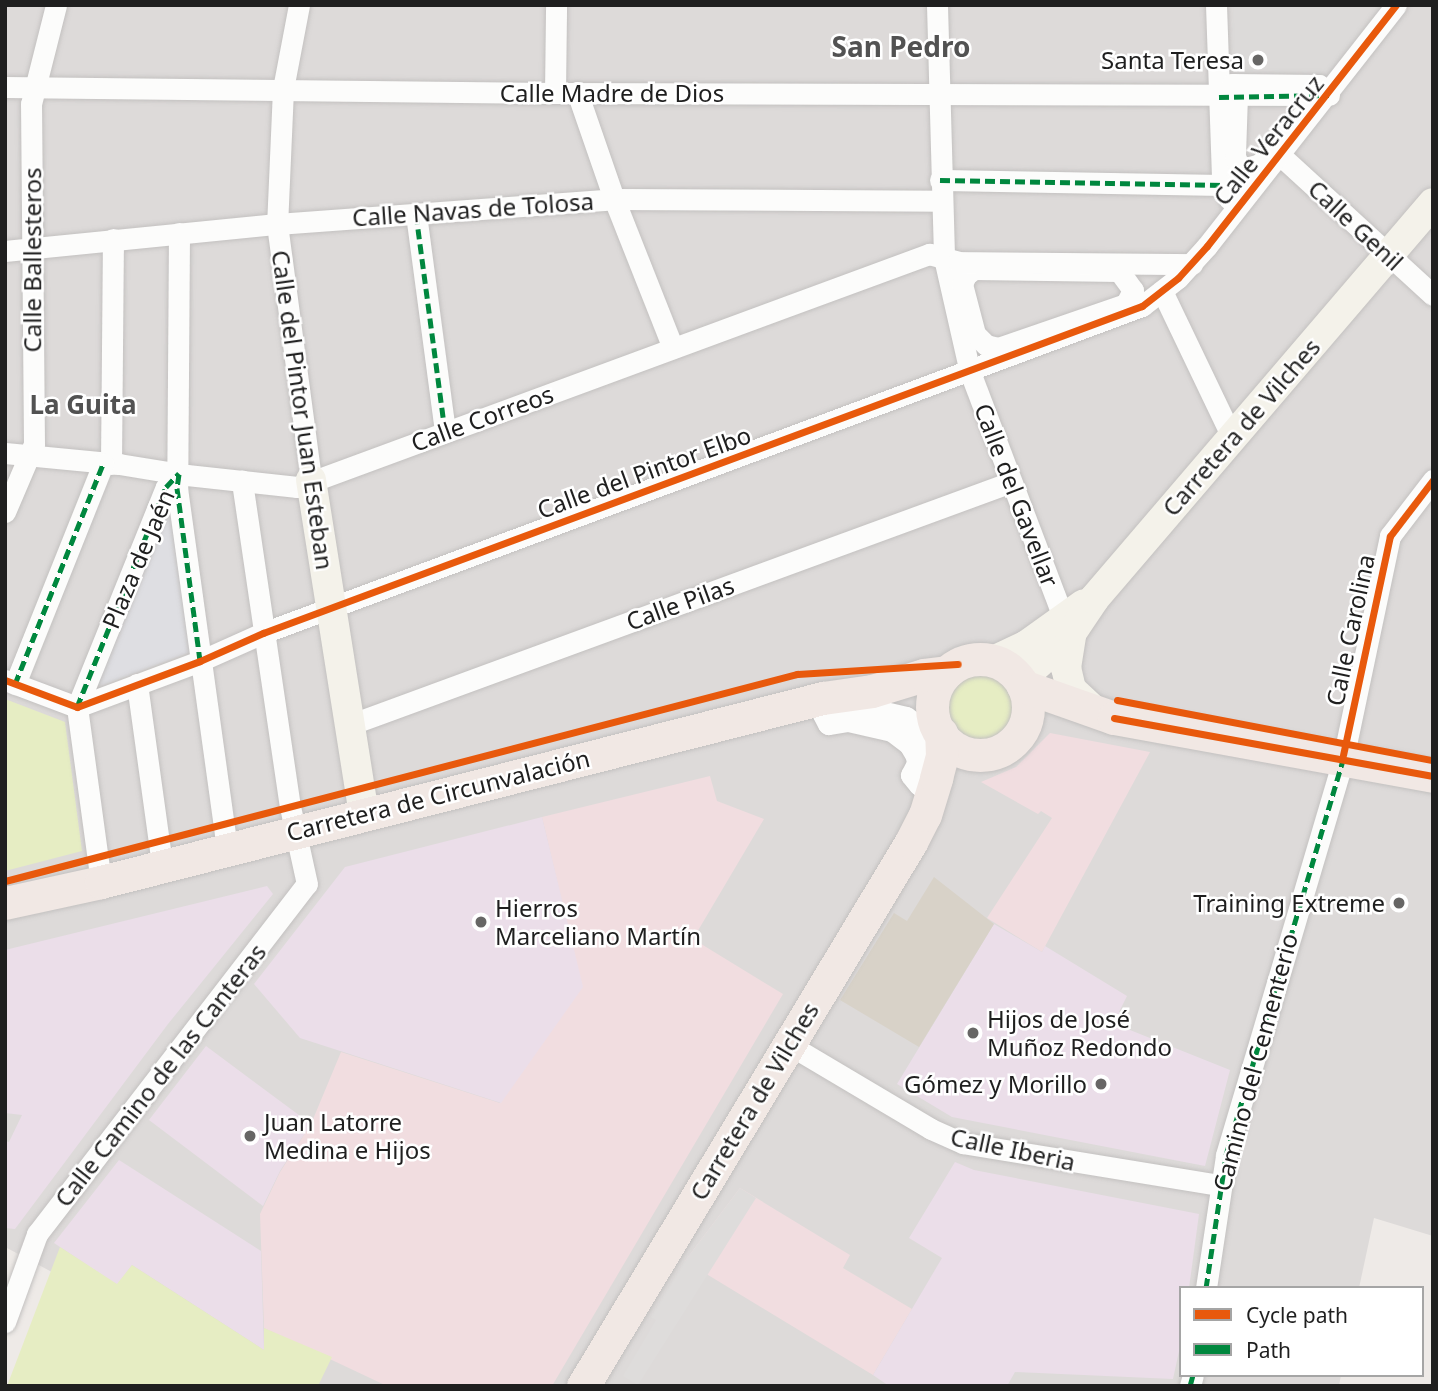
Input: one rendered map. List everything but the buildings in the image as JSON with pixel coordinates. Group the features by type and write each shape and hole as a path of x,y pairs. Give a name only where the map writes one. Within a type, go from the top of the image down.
{"main road":[{"path":"872,691 920,711 958,749 978,754 1004,748 1017,737 1026,721 1028,703 1021,683 1011,670 993,661 969,660 947,672 934,693 937,726"},
{"name":"Carretera de Circunvalación","path":"5,903 101,882 823,698 872,691 924,675 947,672"},
{"path":"1021,683 1102,713 1433,776"},
{"path":"1026,721 1048,715 1089,720 1102,713"},
{"name":"Carretera de Vilches","path":"925,815 942,756 937,726"},
{"name":"Carretera de Vilches","path":"583,1386 925,815 978,754"}],"street":[{"name":"Calle Ballesteros","path":"5,512 34,443 31,104 57,5"},
{"name":"Calle del Pintor Juan Esteban","path":"299,5 283,89 277,224 311,480 363,814"},
{"path":"555,93 556,5"},
{"name":"Calle del Gavellar","path":"937,5 944,258 970,372 1068,625"},
{"path":"1216,5 1237,163 1251,168 1277,146 1324,95"},
{"name":"Calle Veracruz","path":"1142,306 1192,264 1396,5"},
{"name":"Calle Madre de Dios","path":"5,87 940,96 1324,95"},
{"path":"576,92 614,199 673,348"},
{"path":"1228,96 1226,186 1236,209"},
{"name":"Calle Genil","path":"1280,155 1433,295"},
{"name":"Calle Navas de Tolosa","path":"5,251 277,224 614,199 1226,186"},
{"name":"Carretera de Vilches","path":"1021,683 1068,625 1094,599 1233,439 1433,203"},
{"path":"416,214 445,431"},
{"path":"179,233 179,473"},
{"path":"101,882 77,707 10,682 107,464 113,239"},
{"name":"Calle Correos","path":"5,453 297,487 929,254 958,262 1192,264"},
{"path":"1129,264 1138,273 1143,284 1145,296 1142,306"},
{"path":"974,269 1119,271 1133,289 1126,304 1004,347 986,345 975,334 962,284 966,275 974,269"},
{"path":"1162,291 1233,439"},
{"name":"Calle del Pintor Elbo","path":"77,707 200,661 262,633 1142,306"},
{"name":"Plaza de Jaén","path":"179,473 177,488 227,848"},
{"name":"Plaza de Jaén","path":"77,707 166,487 179,473"},
{"name":"Calle Carolina","path":"1343,759 1390,536 1433,480"},
{"path":"243,481 262,633 294,831"},
{"name":"Calle Pilas","path":"349,725 1011,482"},
{"path":"1068,625 1067,677 1078,698 1102,713"},
{"name":"Carretera de Vilches","path":"993,661 1068,625"},
{"path":"137,684 162,865"},
{"path":"876,710 898,714 918,723 925,731 931,749 919,785 911,775 917,763 916,757 909,744 892,731 848,721 828,724 823,714 876,710"},
{"name":"Camino del Cementerio","path":"1206,1286 1219,1185 1258,1037 1343,759"},
{"name":"Calle Camino de las Canteras","path":"5,1322 37,1234 307,884 294,831"},
{"name":"Calle Iberia","path":"788,1044 931,1129 963,1143 1219,1185"}],"shaded area":[{"path":"5,5 1433,5 1433,1236 1374,1218 1359,1286 1179,1286 1179,1377 1341,1377 1339,1386 265,1386 7,1248 5,1253"},
{"name":"Santa Teresa","path":"1233,5 1360,8 1360,35 1319,85 1232,84"},
{"path":"170,498 193,651 101,686 96,684"},
{"path":"1050,733 1150,752 1042,952 987,918 1052,818 1041,811 1038,814 981,782 1016,767"},
{"path":"710,776 717,801 764,819 693,939 783,994 552,1386 387,1386 264,1328 260,1214 280,1172 311,1124 341,1052 500,1103 582,987 542,817"},
{"path":"542,817 583,987 501,1103 300,1038 254,984 345,867"},
{"path":"934,877 994,924 919,1047 840,1000 894,913 907,921"},
{"path":"267,886 273,894 168,1024 15,1229 5,1228 5,1141 9,1142 22,1115 5,1113 5,950"},
{"path":"994,924 1042,952 1045,946 1127,996 1119,1012 1125,1028 1230,1070 1205,1166 952,1117 897,1084"},
{"name":"Juan Latorre Medina e Hijos","path":"206,1046 311,1124 280,1171 263,1206 149,1120"},
{"path":"119,1160 261,1251 264,1350 132,1265 117,1285 54,1243"},
{"path":"955,1162 974,1170 1199,1214 1189,1286 1179,1286 1179,1351 1173,1379 1015,1372 1007,1386 889,1386 873,1375 942,1258 909,1238"},
{"path":"740,1188 850,1255 843,1268 912,1309 873,1375 685,1261"},
{"path":"740,1188 756,1198 638,1385 623,1376 656,1320 651,1317 685,1261"}],"green space":[{"path":"982,670 1001,676 1011,686 1017,705 1011,724 1001,734 982,740 963,734 953,724 947,705 953,686 963,676"},
{"path":"5,699 65,722 82,851 5,871"},
{"path":"60,1247 117,1284 132,1265 264,1350 264,1328 332,1357 318,1386 7,1386"}],"marked path":[{"path":"1219,97 1329,95"},
{"path":"940,180 1225,185"},
{"path":"416,214 445,431"},
{"path":"15,684 103,464"},
{"path":"77,707 166,487 179,473"},
{"path":"179,474 177,488 200,661"},
{"path":"1206,1286 1226,1155 1343,759"},
{"path":"1190,1386 1192,1377"}],"cycle path":[{"path":"5,680 77,707 200,661 263,633 1142,306 1178,278 1207,246 1396,5"},
{"path":"1343,755 1390,536 1433,480"},
{"path":"5,881 797,674 958,664"},
{"path":"1117,700 1433,760"},
{"path":"1114,718 1433,776"}],"place":[{"name":"Santa Teresa","path":"1258,60"},
{"name":"Training Extreme","path":"1399,903"},
{"name":"Hierros Marceliano Martín","path":"481,922"},
{"name":"Hijos de José Muñoz Redondo","path":"973,1033"},
{"name":"Gómez y Morillo","path":"1101,1084"},
{"name":"Juan Latorre Medina e Hijos","path":"250,1136"}],"district":[{"name":"San Pedro","path":"901,46"},
{"name":"La Guita","path":"83,405"}]}
